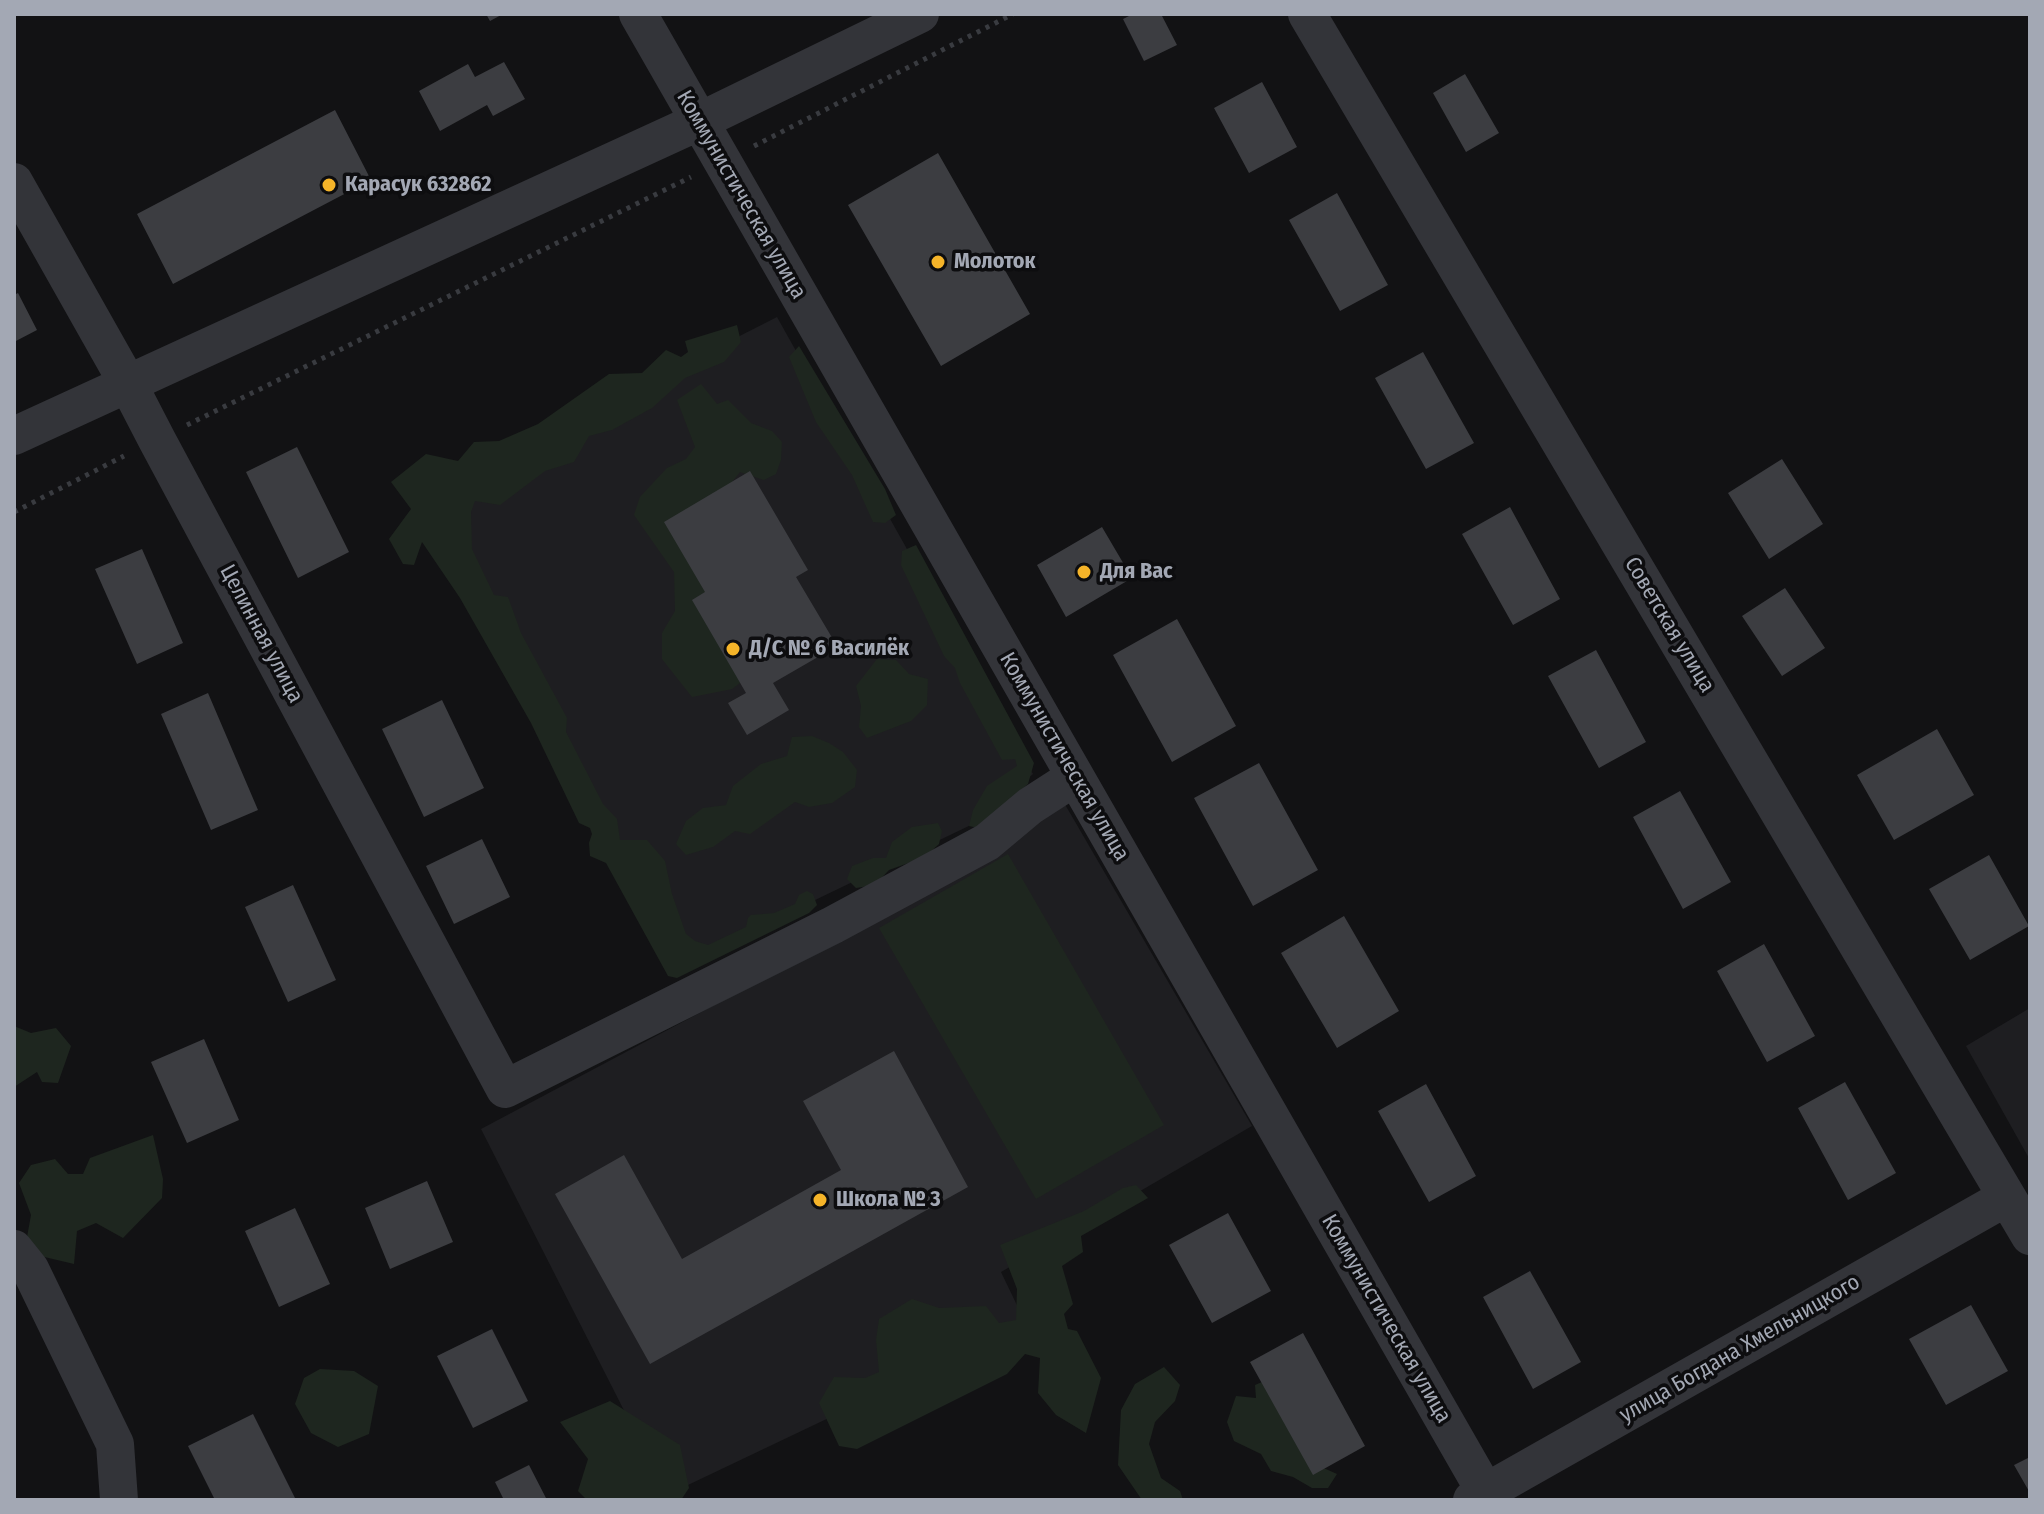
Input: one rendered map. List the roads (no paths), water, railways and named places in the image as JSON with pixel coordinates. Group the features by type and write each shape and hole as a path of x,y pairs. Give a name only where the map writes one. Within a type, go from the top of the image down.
{"street":[{"name":"Коммунистическая улица","path":"638,14 1075,777 1482,1498"},
{"path":"14,436 698,122 920,14"},
{"name":"Советская улица","path":"1307,14 2030,1236"},
{"name":"Целинная улица","path":"14,182 128,384 505,1089 833,925 987,842 1030,806 1075,777"},
{"name":"улица Богдана Хмельницкого","path":"1482,1498 2007,1197"},
{"path":"14,1249 30,1269 115,1444 119,1500"}],"place":[{"name":"Карасук 632862","path":"329,185"},
{"name":"Молоток","path":"938,262"},
{"name":"Для Вас","path":"1084,572"},
{"name":"Д/С № 6 Василёк","path":"733,649"},
{"name":"Школа № 3","path":"820,1200"}]}
